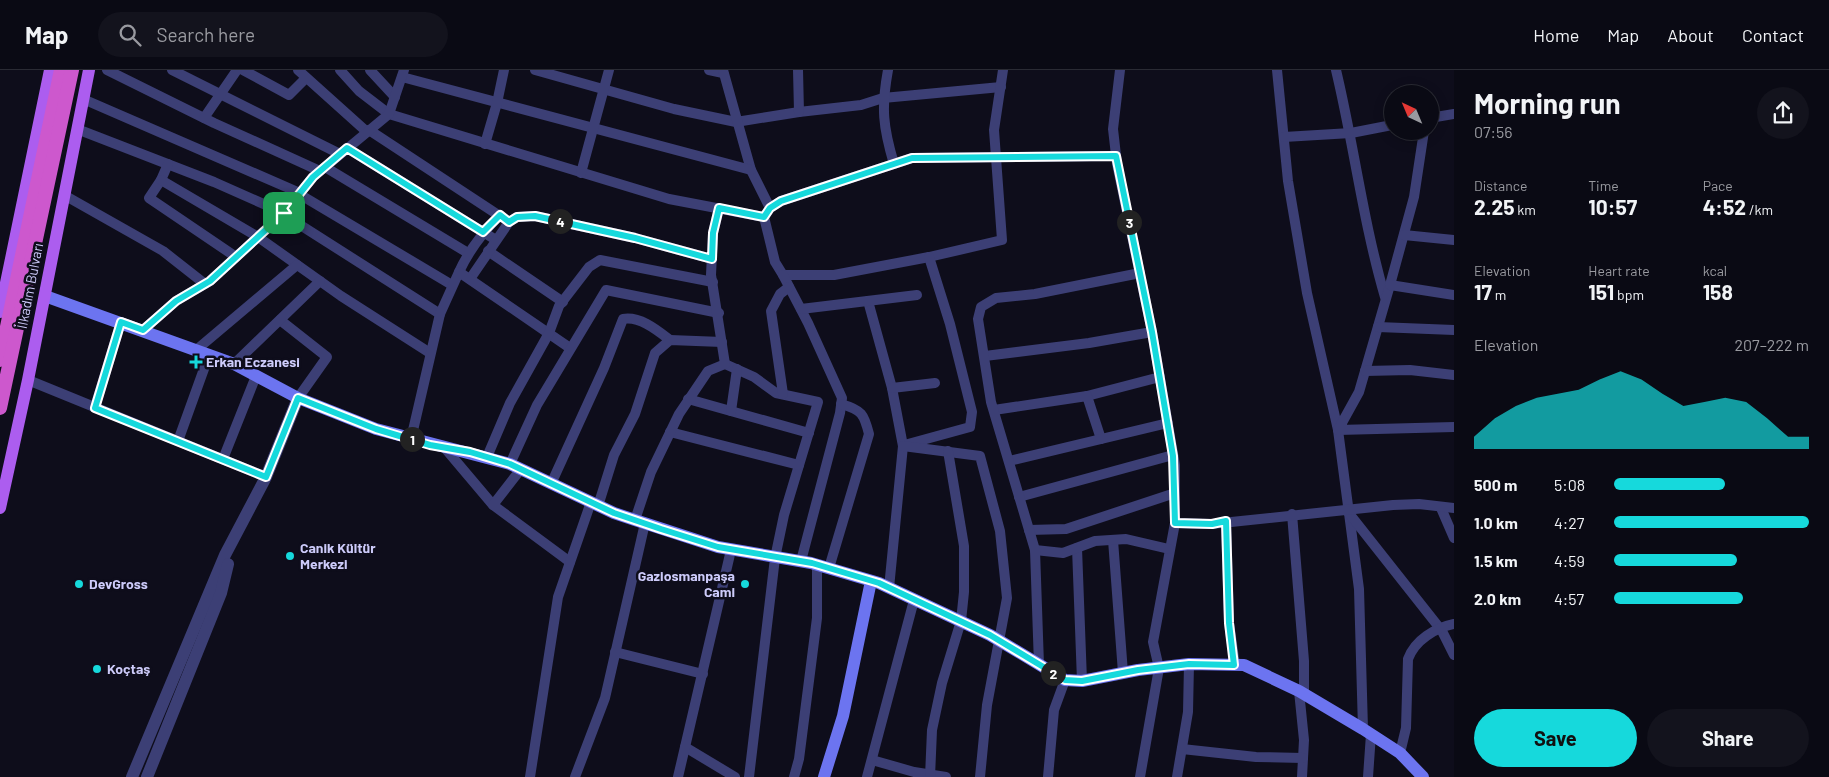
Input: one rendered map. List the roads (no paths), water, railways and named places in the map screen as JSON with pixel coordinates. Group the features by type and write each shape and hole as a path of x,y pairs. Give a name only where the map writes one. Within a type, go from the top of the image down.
{"highway":[{"name":"İlkadım Bulvarı","path":"0,360 61,70"},
{"name":"İlkadım Bulvarı","path":"0,408 72,70"}],"main road":[{"name":"İlkadım Bulvarı","path":"0,312 3,281 50,70"},
{"name":"İlkadım Bulvarı","path":"0,508 28,380 89,70"},
{"path":"44,296 234,364 298,398 376,429 487,457 516,467 594,504 640,522 731,550 823,566 871,581 961,621 1000,641 1065,680 1082,681 1189,664 1244,665 1301,692 1367,731 1400,753 1423,777"},
{"path":"824,777 843,716 871,581"}],"street":[{"path":"107,70 204,118 322,169 468,253"},
{"path":"172,70 344,151 496,240"},
{"path":"204,118 237,70"},
{"path":"243,70 289,95 306,78"},
{"path":"298,70 368,131 509,222"},
{"path":"340,70 359,91 389,114 581,174 669,199 719,208 768,212 781,201 912,158 1116,156"},
{"path":"370,70 395,97"},
{"path":"484,144 497,104 504,70"},
{"path":"535,70 674,109 736,122 861,105 883,98 1001,87"},
{"path":"581,174 609,70"},
{"path":"709,70 723,72 751,170 768,212 775,262 801,309 842,398 800,562"},
{"path":"798,70 800,112"},
{"path":"888,70 883,98 884,130 894,164"},
{"path":"783,276 834,275 929,257 1002,240 994,130 1003,70"},
{"path":"1120,70 1113,130 1116,156 1160,377 1173,456 1175,493 1175,523 1153,642 1159,668 1140,777"},
{"path":"1277,70 1288,181 1307,293 1338,430 1359,589 1368,777"},
{"path":"1336,70 1351,133 1375,262 1385,297"},
{"path":"143,330 176,301 205,284 236,257 283,213 322,169 389,114 403,74 497,104 751,170"},
{"path":"83,99 300,193 452,285"},
{"path":"1439,116 1454,114"},
{"path":"1284,137 1351,133 1384,127"},
{"path":"77,130 168,164 283,213 440,314"},
{"path":"1338,430 1358,392 1378,327 1414,197 1423,140"},
{"path":"168,164 162,180 149,198 236,257"},
{"path":"162,180 258,237 320,281 430,353"},
{"path":"64,195 163,251 205,284"},
{"path":"719,208 713,233 712,259 713,282 725,364"},
{"path":"411,439 440,314 468,253 483,232 500,215"},
{"path":"470,279 509,222 517,217 535,216 635,238 712,259"},
{"path":"1404,235 1454,240"},
{"path":"488,251 563,302"},
{"path":"903,446 970,427 972,412 950,324 929,257"},
{"path":"487,457 510,403 549,333 563,302 589,267 600,260 713,282"},
{"path":"195,351 297,265"},
{"path":"459,272 570,348"},
{"path":"1040,664 1035,550 994,410 986,375 985,356 978,319 981,307 996,298 1035,294 1140,273"},
{"path":"234,364 320,281"},
{"path":"1390,285 1454,295"},
{"path":"783,394 771,311 780,294 789,288"},
{"path":"493,505 516,467 538,405 606,290 719,313"},
{"path":"801,309 917,295"},
{"path":"868,301 892,388 903,446 889,588"},
{"path":"552,484 604,368 623,319 630,318 653,327 670,340 722,342"},
{"path":"132,777 235,533 266,477 298,398 327,357 280,320"},
{"path":"95,408 121,322"},
{"path":"1378,327 1454,330"},
{"path":"985,356 1089,343 1152,332"},
{"path":"530,777 558,598 570,562 614,455 635,414 656,353 670,340"},
{"path":"178,441 209,355"},
{"path":"575,777 604,698 651,472 688,399 708,371 725,364 754,377 776,393 818,402 784,514 775,558 749,777"},
{"path":"731,411 737,369"},
{"path":"1365,371 1410,370 1454,375"},
{"path":"223,459 256,376"},
{"path":"994,410 1087,396 1160,377"},
{"path":"28,380 266,477"},
{"path":"892,388 935,383"},
{"path":"1087,396 1101,439"},
{"path":"688,399 808,433"},
{"path":"794,777 806,710 823,566 869,434 865,416 854,408 841,404"},
{"path":"1009,461 1168,423"},
{"path":"1338,430 1454,427"},
{"path":"670,432 799,465"},
{"path":"903,446 980,456 1000,531 1007,598 988,704 980,777"},
{"path":"444,447 493,505 570,562"},
{"path":"930,776 932,730 942,683 961,621 964,546 948,451"},
{"path":"1019,497 1173,456"},
{"path":"1029,530 1066,529 1175,493"},
{"path":"1175,523 1212,524 1292,514 1419,504 1454,508"},
{"path":"1441,508 1454,538"},
{"path":"1348,511 1439,627 1454,655"},
{"path":"1292,514 1304,661 1301,692 1304,740 1302,777"},
{"path":"1226,521 1229,623 1234,665"},
{"path":"147,777 221,593 235,533"},
{"path":"1035,550 1063,553 1095,541 1126,539 1169,550"},
{"path":"1114,540 1123,673"},
{"path":"1076,548 1082,681"},
{"path":"678,777 731,550"},
{"path":"867,777 914,600"},
{"path":"1400,753 1406,728 1408,658 1411,651 1439,627 1454,624"},
{"path":"615,652 703,674"},
{"path":"1177,777 1188,712 1189,664"},
{"path":"1048,777 1054,710 1065,680"},
{"path":"685,747 735,777"},
{"path":"1182,749 1256,757 1302,758"},
{"path":"872,760 930,776 946,777"}],"place":[{"name":"Erkan Eczanesi","path":"196,362"},
{"name":"Canik Kültür Merkezi","path":"290,556"},
{"name":"DevGross","path":"79,584"},
{"name":"Gaziosmanpaşa Cami","path":"745,584"},
{"name":"Koçtaş","path":"97,669"}]}
